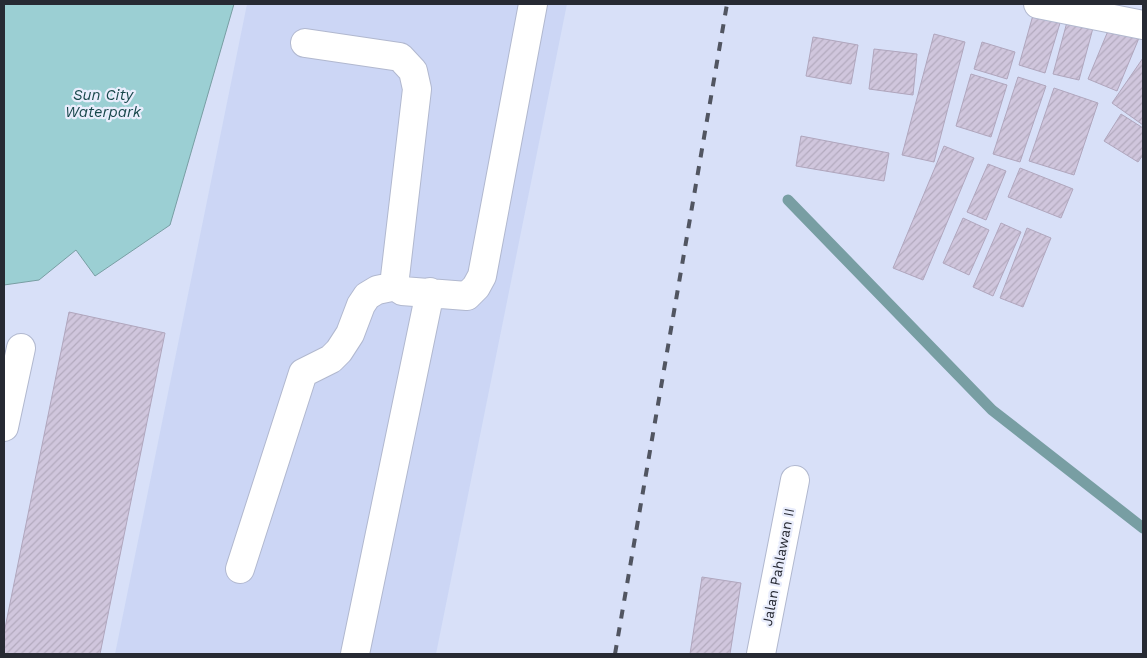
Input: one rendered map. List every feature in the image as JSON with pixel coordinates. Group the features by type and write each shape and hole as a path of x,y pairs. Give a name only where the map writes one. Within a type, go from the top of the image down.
{"street":[{"path":"305,43 400,57 413,71 418,90 395,277 396,286 402,291 467,296 476,287 482,276 534,4"},
{"path":"1038,4 1143,25"},
{"path":"240,568 303,373 331,359 339,351 350,334 361,304 368,296 377,290 396,286"},
{"path":"355,654 430,292"},
{"path":"4,427 21,348"},
{"name":"Jalan Pahlawan II","path":"761,654 795,480"}],"shaded area":[{"path":"247,4 567,4 436,654 115,654"}],"water":[{"name":"Sun City Waterpark","path":"4,4 234,4 170,225 95,276 76,250 39,280 4,285"}],"building":[{"path":"1033,15 1060,23 1045,73 1019,65"},
{"path":"1067,22 1093,28 1079,80 1053,74"},
{"path":"1110,26 1139,38 1117,91 1088,79"},
{"path":"934,34 965,42 934,162 902,155"},
{"path":"813,37 858,45 851,84 806,76"},
{"path":"982,42 1015,52 1007,79 974,69"},
{"path":"874,49 917,54 913,95 869,89"},
{"path":"1143,58 1143,125 1112,103"},
{"path":"971,74 1007,85 991,137 956,126"},
{"path":"1018,77 1046,86 1020,162 993,154"},
{"path":"1054,88 1098,103 1074,175 1029,161"},
{"path":"1121,114 1143,128 1143,155 1138,162 1104,141"},
{"path":"801,136 889,153 884,181 796,166"},
{"path":"944,146 974,158 923,280 893,268"},
{"path":"988,164 1006,171 986,220 967,212"},
{"path":"1020,168 1073,189 1061,218 1008,197"},
{"path":"963,218 989,230 969,275 943,263"},
{"path":"1001,223 1021,232 993,296 973,287"},
{"path":"1027,228 1051,238 1023,307 1000,298"},
{"path":"69,312 165,333 100,654 4,654 4,633"},
{"path":"702,577 741,583 730,654 690,654"}],"waterway":[{"path":"788,200 992,410 1143,528"}],"railway":[{"path":"615,654 727,4"}]}
